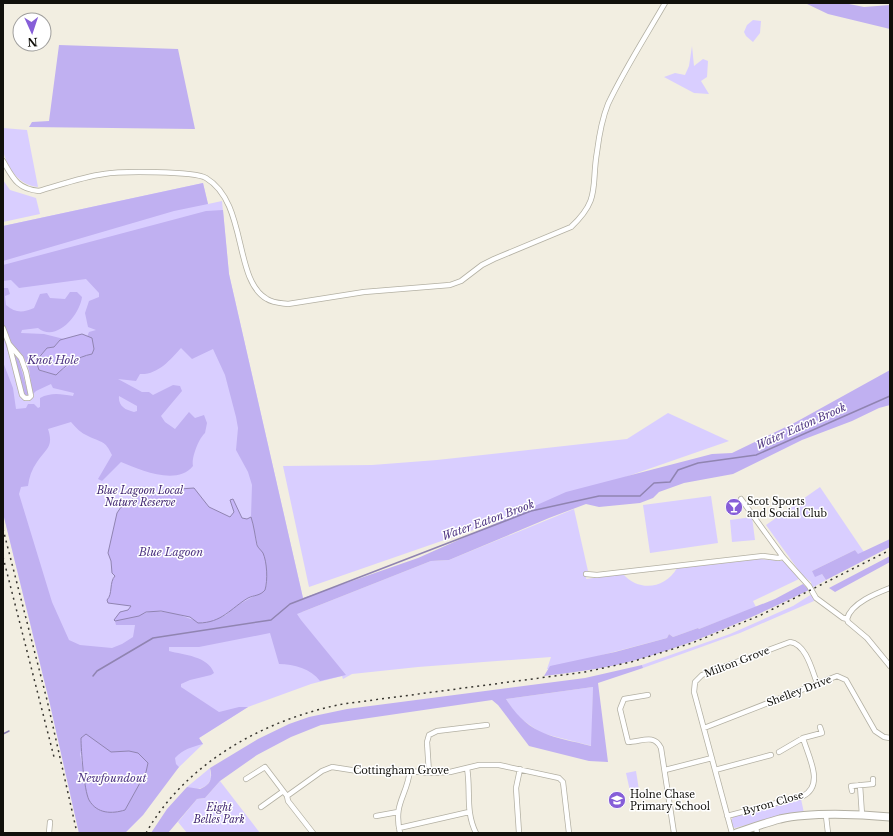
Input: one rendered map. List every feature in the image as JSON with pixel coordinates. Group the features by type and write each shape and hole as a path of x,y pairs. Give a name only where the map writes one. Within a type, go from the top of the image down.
{"main road":[{"path":"736,833 756,830 794,817 862,815 890,817"}],"street":[{"path":"3,161 19,185 39,191 104,174 188,174 205,177 213,183 228,201 254,285 267,299 276,302 288,304 364,292 450,285 461,281 482,265 572,227 580,219 588,207 594,192 596,153 608,105 665,3"},
{"path":"3,328 9,344 22,395 29,398 31,396 26,372 21,358 9,344"},
{"path":"741,499 783,557 809,586 820,602 842,618 847,619 848,622 867,638 890,666"},
{"path":"586,574 597,575 763,556 778,558 783,557"},
{"path":"847,619 848,615 868,598 890,588"},
{"name":"Milton Grove","path":"732,833 694,687 698,678 702,675 790,642 795,643 803,649 818,683"},
{"name":"Shelley Drive","path":"704,728 833,677 842,677 846,680 875,731 884,737 890,738"},
{"path":"648,695 624,699 620,706 628,742 651,739 659,744 674,833"},
{"path":"429,773 427,742 429,735 438,730 488,725"},
{"path":"779,752 803,738 822,733 820,727"},
{"name":"Byron Close","path":"727,816 803,796 811,790 814,786 815,776 803,738"},
{"path":"715,770 770,755"},
{"path":"664,770 712,758"},
{"name":"Cottingham Grove","path":"287,796 322,770 332,767 364,772 410,770 429,773 450,772 490,765 520,769 559,778 564,782 569,833"},
{"path":"246,779 265,767 282,792 287,796 288,801 313,833"},
{"path":"468,768 469,812 476,833"},
{"path":"519,833 516,788 520,769"},
{"path":"410,770 408,782 399,805 398,812 400,830 469,812"},
{"path":"852,791 852,786 873,784 873,779"},
{"path":"860,785 862,815"},
{"path":"261,807 282,792"},
{"path":"376,816 398,812"},
{"path":"826,816 828,833"},
{"path":"48,833 50,822"}],"green space":[{"path":"753,20 761,21 760,33 753,42 744,32 747,25"},
{"path":"692,46 694,66 703,59 708,61 707,77 701,81 709,94 694,93 664,77 675,73 685,75 689,66"},
{"path":"3,128 27,130 38,187 32,186 21,180 9,166 3,151"},
{"path":"3,180 10,190 36,198 40,214 3,222"},
{"name":"Blue Lagoon Local Nature Reserve","path":"203,183 208,204 222,201 229,274 303,598 302,612 431,561 449,560 574,509 588,571 586,579 623,574 636,584 652,586 666,580 677,568 760,559 784,561 799,579 753,601 756,607 699,629 698,628 673,637 669,634 667,638 549,669 547,669 551,657 418,667 352,674 343,679 342,676 311,684 248,707 199,738 203,744 175,771 143,815 125,833 79,833 50,704 3,513 3,226"},
{"path":"668,413 729,441 309,587 283,466 372,465 437,460 627,439"},
{"path":"820,487 864,552 858,555 855,550 812,571 822,574 826,580 812,588 811,582 802,575 766,525"},
{"path":"711,496 718,543 650,553 643,505"},
{"path":"752,517 755,540 732,542 730,520"},
{"path":"812,594 814,601 740,633 643,668 642,665 730,634 793,606"},
{"path":"593,687 592,746 541,733 517,716 506,699"},
{"path":"210,768 211,779 207,785 198,789 187,787"},
{"path":"636,771 639,790 630,791 626,773"},
{"name":"Eight Belles Park","path":"220,781 260,833 187,833 178,822 197,799 205,798"},
{"path":"801,799 804,813 779,816 735,828 732,827 731,821 733,817"}],"shaded area":[{"path":"805,3 844,3 864,7 890,5 890,29 828,14"},
{"path":"59,45 178,49 195,129 29,127 32,122 49,121"},
{"path":"203,183 208,204 174,211 3,261 3,226"},
{"path":"223,210 229,274 303,598 418,558 566,492 712,454 732,453 796,422 890,370 890,405 879,408 852,421 802,440 733,474 684,483 659,492 653,498 640,503 599,507 586,504 449,560 431,561 297,614 346,675 320,681 307,670 290,665 279,664 270,633 199,647 169,647 169,651 195,657 207,663 214,673 190,680 181,684 181,687 219,712 239,707 248,707 199,738 203,744 184,750 175,758 176,764 179,767 143,815 125,833 79,833 50,704 3,513 3,362 13,388 16,409 26,408 28,404 34,404 38,408 40,407 40,398 48,395 60,394 73,396 74,393 53,388 51,384 36,391 26,401 21,397 16,360 10,358 3,337 3,286 4,288 8,288 10,294 5,296 6,305 16,311 26,311 34,308 40,294 47,293 50,298 65,299 70,292 77,292 82,297 77,311 60,329 53,332 45,332 38,328 22,330 21,333 44,334 64,339 60,340 54,347 47,349 38,357 39,370 49,373 56,372 67,367 92,346 92,339 87,337 89,332 96,330 88,327 85,313 89,301 99,297 99,293 86,279 19,288 11,280 3,281 3,265 206,211","holes":["181,348 192,359 213,349 225,375 238,428 236,450 248,472 252,485 251,517 258,547 266,565 265,571 267,583 265,590 236,606 226,615 214,620 202,623 174,613 153,611 115,621 116,625 135,625 133,637 122,644 112,648 80,645 69,640 52,602 19,494 21,487 28,486 34,467 50,444 48,429 71,422 85,435 103,442 110,450 112,455 98,479 102,481 121,462 148,472 168,476 186,472 193,466 193,458 196,448 200,439 205,433 207,423 204,415 195,418 189,412 175,429 165,422 161,416 182,391 180,386 173,385 153,395 149,392 142,392 118,379 136,381 140,374 152,372 168,362","23,357 28,365 30,380 28,393 18,358","119,396 137,406 137,411 134,412 125,409 121,405","86,735 111,752 148,763 146,772 125,810 89,800 80,754"]},
{"path":"890,539 890,547 826,580 822,574 815,577 812,571 855,550 858,554"},
{"path":"890,556 890,562 835,592 829,588"},
{"path":"803,584 809,590 739,623 666,651 616,665 544,676 550,666 615,652 667,638 669,634 673,637 698,628 699,629 775,599"},
{"path":"642,665 643,668 598,683 608,762 589,761 529,746 498,705 492,700 321,725 291,737 257,755 220,781 205,798 197,799 168,833 151,833 167,809 187,787 200,789 206,786 211,778 210,768 258,739 289,724 309,717 347,709 585,678","holes":["593,687 591,746 542,733 524,721 506,699"]}],"water":[{"name":"Knot Hole","path":"82,334 92,338 94,349 92,354 81,357 72,362 56,375 39,370 36,361 47,348 54,347 60,340"},
{"name":"Blue Lagoon","path":"194,488 209,507 230,517 234,512 230,500 233,499 242,518 247,519 251,517 257,545 263,553 266,566 267,576 265,590 248,598 220,618 206,622 198,623 190,617 161,611 146,612 139,616 115,621 114,620 120,612 128,610 131,606 108,603 107,600 110,595 112,581 115,576 112,573 111,561 108,553 117,513 121,507 137,494 147,490 151,495 164,490"},
{"name":"Newfoundout","path":"86,734 111,752 129,751 138,753 148,763 146,772 125,810 105,812 92,805 89,800 84,779 81,744 81,738"}],"waterway":[{"name":"Water Eaton Brook","path":"93,676 97,671 153,638 271,620 290,604 531,511 599,496 640,496 654,483 670,482 678,470 698,463 756,455 890,396"},
{"name":"Water Eaton Brook","path":"3,734 9,731"}],"railway":[{"path":"3,529 47,700 77,833"},
{"path":"146,833 163,808 183,785 206,765 257,733 285,720 343,704 585,672 631,662 692,643 761,615 890,550"},
{"path":"3,557 54,757"}],"place":[{"name":"Scot Sports and Social Club","path":"734,507"},
{"name":"Holne Chase Primary School","path":"617,800"}]}
